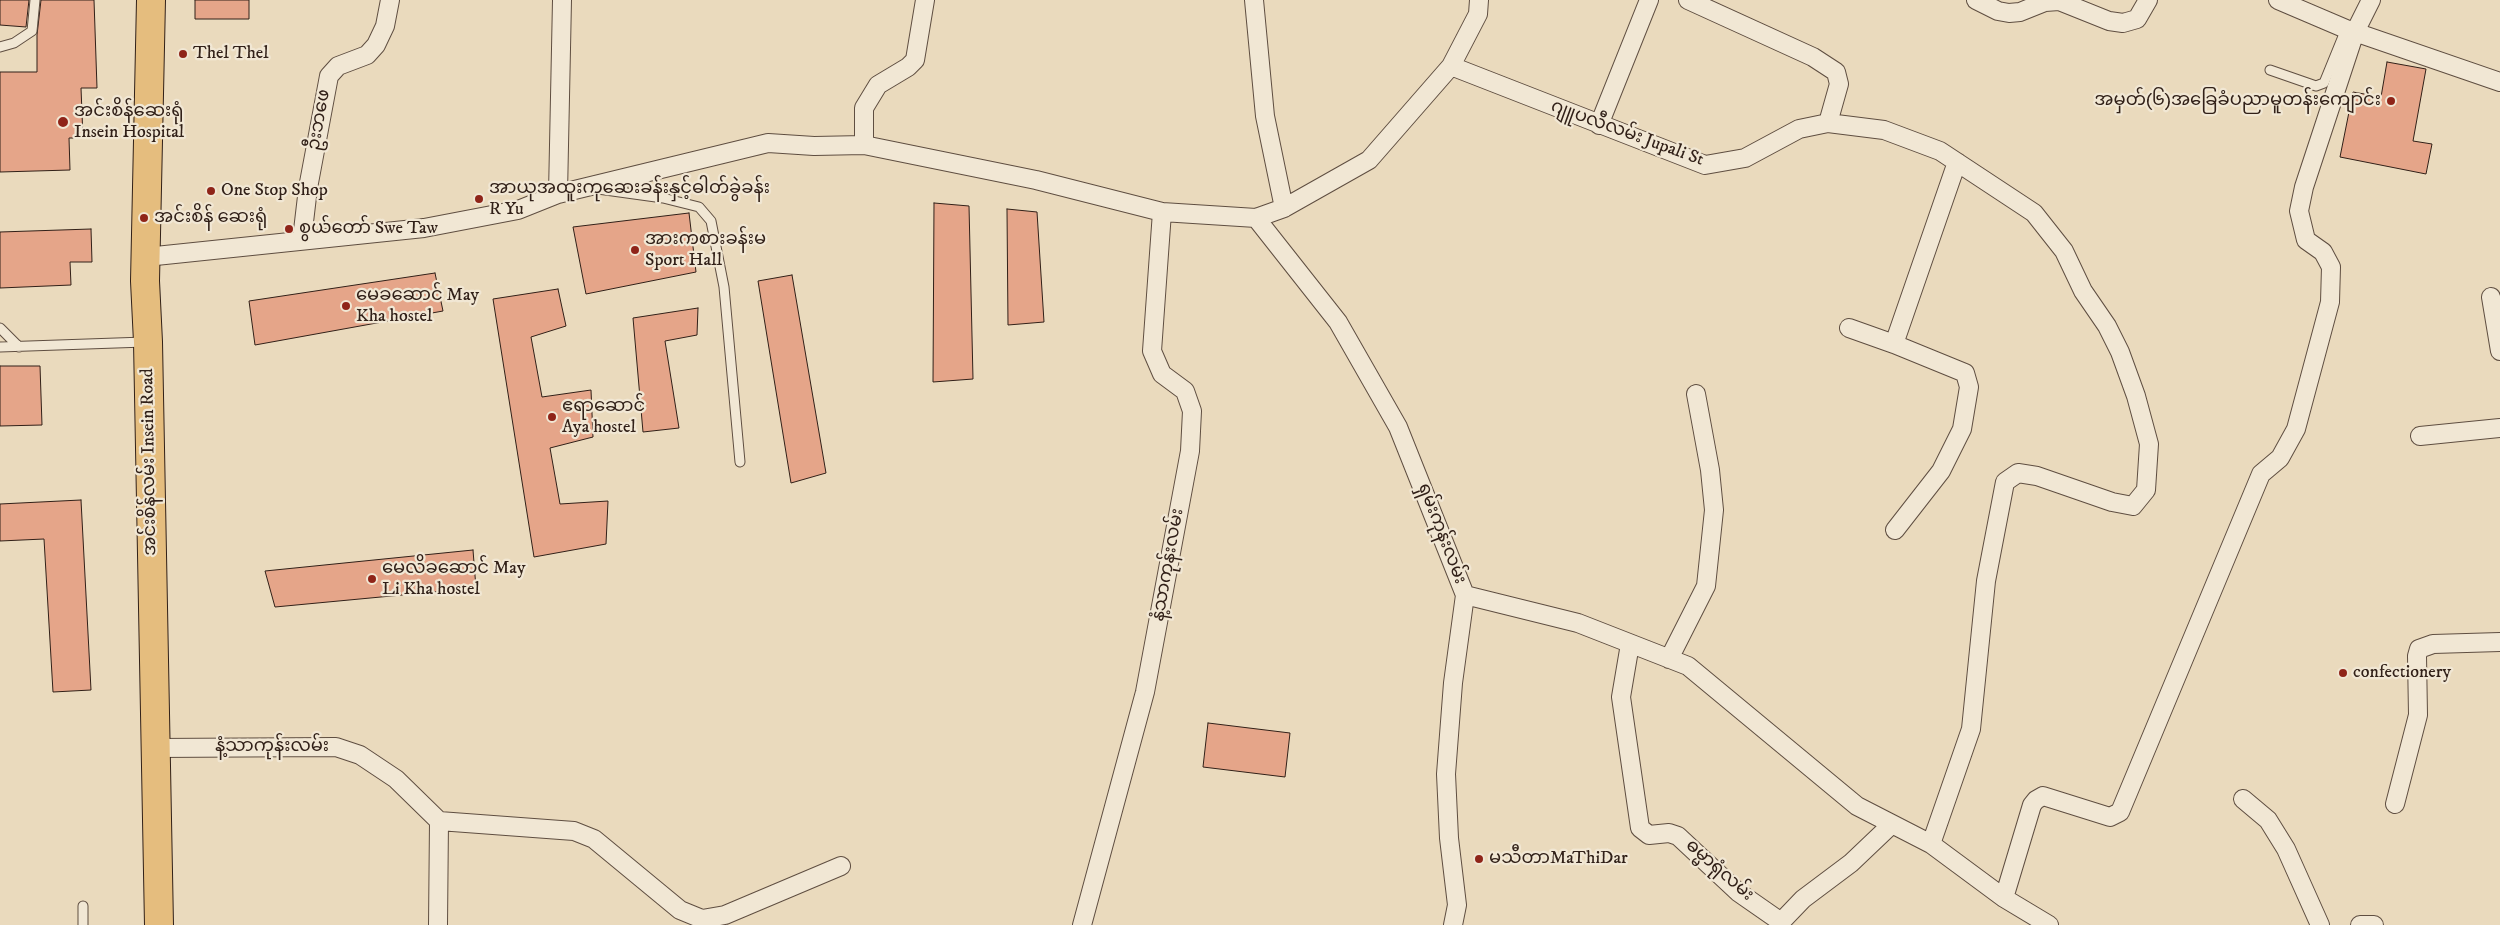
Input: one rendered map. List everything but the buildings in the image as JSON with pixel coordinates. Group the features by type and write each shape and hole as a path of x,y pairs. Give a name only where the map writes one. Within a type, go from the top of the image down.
{"main road":[{"name":"အင်းစိန်လမ်း Insein Road","path":"151,0 146,257 159,925"}],"street":[{"name":"ဦးဘဖေ","path":"302,239 310,178 329,76 338,66 367,55 376,45 385,26 390,0"},
{"path":"558,194 562,0"},
{"path":"864,145 864,108 878,84 908,67 915,60 925,0"},
{"path":"1254,0 1265,116 1284,208"},
{"path":"146,257 302,239 424,228 518,210 558,194 768,143 814,146 864,145 1036,180 1162,212 1256,218 1284,208 1369,160 1451,66 1478,14 1479,0"},
{"path":"1599,125 1649,0"},
{"path":"1688,0 1813,57 1836,72 1839,84 1828,123"},
{"path":"1976,0 1998,11 2009,13 2020,12 2045,2 2060,0 2109,21 2123,23 2137,19 2148,0"},
{"path":"2278,0 2350,31 2500,82"},
{"path":"2004,898 2032,805 2036,800 2042,796 2110,817 2120,812 2261,474 2280,458 2296,429 2330,302 2331,267 2323,252 2306,240 2299,211 2304,187 2350,31 2371,0"},
{"name":"ဂျူပလီလမ်း Jupali St","path":"1451,66 1704,165 1745,158 1799,129 1828,123 1884,130 1940,151 2034,213 2064,251 2083,291 2108,326 2136,396 2149,444 2146,490 2133,506 2112,502 2037,476 2018,473 2005,482 1986,581 1971,729 1931,844"},
{"path":"1894,344 1957,162"},
{"name":"နံ့သာကုန်းလမ်း","path":"1082,925 1145,692 1190,450 1192,411 1185,391 1162,374 1152,351 1162,212"},
{"name":"ရှမ်းကုန်းလမ်း","path":"1256,218 1338,322 1398,427 1465,595 1453,683 1446,774 1449,838 1457,905 1453,925"},
{"path":"2491,297 2500,351"},
{"path":"1849,328 1894,344 1965,374 1969,387 1962,429 1941,471 1895,530"},
{"path":"1669,659 1706,586 1714,510 1710,470 1696,394"},
{"path":"2420,436 2500,428"},
{"path":"1465,595 1578,623 1688,666 1857,806 1931,844 2004,898 2049,925"},
{"path":"2394,804 2418,715 2417,656 2419,649 2433,644 2500,642"},
{"name":"ဓမ္မာရုံလမ်း","path":"1630,644 1621,697 1640,828 1649,835 1669,833 1678,836 1738,892 1781,923"},
{"name":"နံ့သာကုန်းလမ်း","path":"155,748 336,747 360,755 396,779 439,821"},
{"path":"2243,799 2268,820 2286,849 2320,925"},
{"path":"438,925 439,821 581,833 594,839 680,910 702,919 725,915 841,866"},
{"path":"1781,923 1803,899 1851,863 1892,824"},
{"path":"2360,925 2374,925"}],"lane":[{"path":"0,47 14,43 32,31 35,0"},
{"path":"2270,70 2316,86 2324,83 2350,31"},
{"path":"585,188 663,198 699,207 711,220 724,287 740,462"},
{"path":"0,328 20,346"},
{"path":"0,347 148,342"},
{"path":"83,906 83,925"}],"place":[{"name":"Thel Thel","path":"183,54"},
{"name":"အမှတ်(၆)အခြေခံပညာမူတန်းကျောင်း","path":"2391,101"},
{"name":"အင်းစိန်ဆေးရုံ Insein Hospital","path":"63,122"},
{"name":"One Stop Shop","path":"211,191"},
{"name":"အာယုအထူးကုဆေးခန်းနှင့်ဓါတ်ခွဲခန်း R Yu","path":"479,199"},
{"name":"အင်းစိန် ဆေးရုံ","path":"144,218"},
{"name":"စွယ်တော် Swe Taw","path":"289,229"},
{"name":"အားကစားခန်းမ Sport Hall","path":"635,250"},
{"name":"မေခဆောင် May Kha hostel","path":"346,306"},
{"name":"ဧရာဆောင် Aya hostel","path":"552,417"},
{"name":"မေလိခဆောင် May Li Kha hostel","path":"372,579"},
{"name":"confectionery","path":"2343,673"},
{"name":"မသီတာMaThiDar","path":"1479,859"}]}
